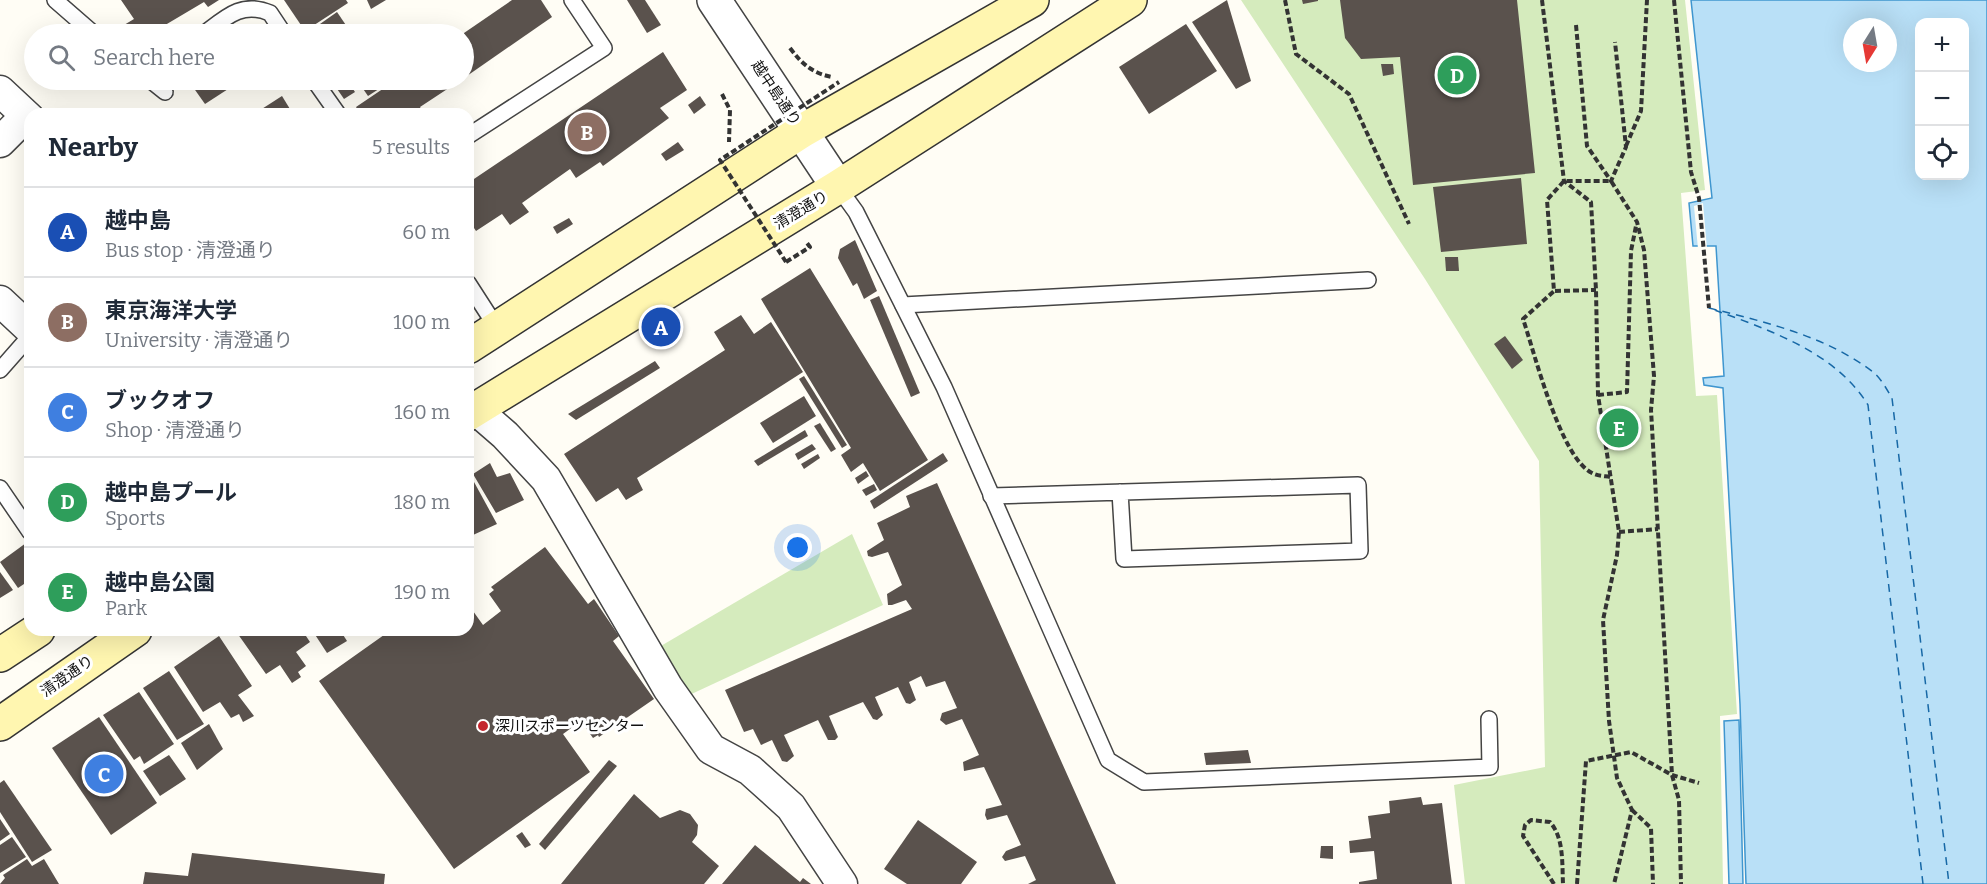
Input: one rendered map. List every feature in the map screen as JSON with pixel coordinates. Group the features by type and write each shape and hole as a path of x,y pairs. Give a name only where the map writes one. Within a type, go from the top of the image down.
{"main road":[{"path":"474,343 802,131 1032,0"},
{"name":"清澄通り","path":"474,407 838,187 1130,0"},
{"path":"0,656 29,636"},
{"name":"清澄通り","path":"0,724 126,636"}],"street":[{"name":"越中島通り","path":"715,0 838,187"},
{"path":"0,91 24,114"},
{"path":"0,142 24,121"},
{"path":"0,301 24,323"},
{"path":"474,412 505,435 546,479 668,688 711,749 750,770 790,807 842,884"}],"lane":[{"path":"55,0 83,24"},
{"path":"474,132 604,48 572,0"},
{"path":"217,24 233,12 246,8 270,13 277,24"},
{"path":"321,90 334,108"},
{"path":"838,187 855,212 944,387 1108,760 1144,782 1490,767 1489,719"},
{"path":"903,305 1368,280"},
{"path":"474,292 497,328"},
{"path":"0,370 24,343"},
{"path":"991,496 1120,492 1358,485 1360,551 1124,559 1120,492"},
{"path":"0,488 24,523"}],"path":[{"path":"1285,0 1296,54 1349,94 1409,224"},
{"path":"1542,0 1564,181 1591,202 1596,290 1598,395 1619,532 1617,555 1603,620 1609,721 1617,778 1632,810 1651,828 1653,884"},
{"path":"1611,181 1641,111 1647,0"},
{"path":"1674,0 1691,172 1699,198 1709,308"},
{"path":"1576,25 1587,146 1637,222 1644,250 1654,376 1651,410 1672,775 1679,800 1681,884"},
{"path":"1615,42 1626,147"},
{"path":"720,160 840,80 817,74 801,63 790,48"},
{"path":"720,160 728,147 731,130 730,110 722,94"},
{"path":"720,160 786,262 810,247"},
{"path":"1554,291 1547,200 1564,181 1611,181"},
{"path":"1598,395 1627,392 1631,251 1637,222"},
{"path":"1596,290 1554,291 1523,319 1560,433 1584,467 1593,474 1610,477"},
{"path":"1619,532 1658,529"},
{"path":"1577,884 1586,761 1631,752 1672,775 1700,783"},
{"path":"1614,884 1632,810"},
{"path":"1554,884 1523,836 1525,825 1532,820 1550,822 1557,830 1563,884"}],"green space":[{"path":"1241,0 1685,0 1705,190 1681,193 1696,396 1717,395 1737,714 1720,716 1723,884 1465,884 1454,785 1545,767 1539,461 1425,279"},
{"path":"852,534 883,605 683,698 654,650"}],"water":[{"path":"1691,0 1987,0 1987,884 1746,884 1740,704 1723,388 1704,385 1703,378 1724,376 1716,246 1693,246 1689,203 1712,198"},
{"path":"1739,720 1743,884 1729,884 1724,721"}],"pier":[{"path":"1703,203 1707,249 1698,249 1694,206"}],"building":[{"path":"121,0 219,0 208,7 204,2 167,24 126,24 134,19"},
{"path":"284,0 346,0 348,3 316,24 300,24"},
{"path":"367,0 386,0 371,9"},
{"path":"512,0 541,0 552,17 474,71 474,26"},
{"path":"627,0 645,0 661,25 647,33"},
{"path":"1227,0 1251,81 1236,89 1192,22"},
{"path":"1302,0 1318,0 1318,1 1303,4"},
{"path":"1340,0 1517,0 1535,173 1413,185 1400,57 1361,59 1345,38"},
{"path":"337,12 345,24 320,24"},
{"path":"1186,24 1217,71 1149,114 1119,67"},
{"path":"663,52 687,90 660,108 669,118 603,166 600,162 576,178 570,169 522,203 529,212 510,225 502,214 476,231 474,228 474,179"},
{"path":"1381,64 1393,64 1394,74 1383,76"},
{"path":"195,90 227,90 205,104"},
{"path":"338,90 354,90 355,92 344,99"},
{"path":"364,90 377,90 368,96"},
{"path":"381,90 446,90 421,108 356,107"},
{"path":"282,96 289,108 263,108"},
{"path":"700,96 706,105 694,114 688,105"},
{"path":"678,142 684,150 666,161 661,154"},
{"path":"1521,178 1527,244 1441,252 1433,187"},
{"path":"569,218 573,224 557,234 553,227"},
{"path":"855,240 877,291 864,299 857,283 853,286 838,258 840,249"},
{"path":"1445,257 1458,257 1459,271 1446,271"},
{"path":"810,268 928,460 880,491 863,463 851,472 841,455 851,448 761,299"},
{"path":"879,296 920,393 911,397 870,300"},
{"path":"741,315 754,334 771,322 803,372 637,478 643,490 626,500 618,488 596,502 564,454 725,350 714,332"},
{"path":"665,321 671,327 656,337 652,330"},
{"path":"1505,336 1523,360 1512,369 1494,344"},
{"path":"655,361 660,368 576,420 568,414"},
{"path":"804,376 847,445 842,448 799,379"},
{"path":"804,396 816,416 773,443 760,423"},
{"path":"820,423 836,449 831,452 814,426"},
{"path":"805,430 808,436 758,466 754,461"},
{"path":"812,444 816,449 798,460 795,454"},
{"path":"943,453 948,461 874,509 870,501"},
{"path":"818,454 820,458 804,469 801,464"},
{"path":"490,463 497,477 510,473 524,500 496,513 474,473"},
{"path":"866,471 869,476 858,484 855,478"},
{"path":"474,482 497,524 474,535"},
{"path":"937,483 1116,884 1028,884 1036,880 1025,856 1005,861 1002,857 1006,851 1021,845 1007,815 987,820 986,809 1002,805 984,767 964,771 963,762 979,755 962,719 946,725 940,720 942,713 957,708 945,681 926,687 921,676 909,682 916,700 910,704 906,703 898,687 875,697 883,715 877,720 873,719 863,702 829,716 838,737 835,740 828,740 818,720 784,735 794,756 787,762 782,761 772,740 761,745 753,729 744,732 725,690 912,609 906,600 888,605 887,594 902,585 888,552 872,557 868,556 867,551 884,540 877,523 910,507 906,496"},
{"path":"874,484 877,490 866,496 862,490"},
{"path":"24,544 24,584 18,588 0,562"},
{"path":"545,547 588,604 594,599 619,636 613,641 654,699 599,737 598,735 593,738 581,721 563,734 590,772 454,869 319,681 383,636 474,636 474,612 483,625 501,611 489,594 494,590 491,587"},
{"path":"0,572 13,590 0,598"},
{"path":"219,636 252,686 238,695 254,716 243,722 239,714 231,718 220,702 203,712 174,667"},
{"path":"239,636 306,636 310,642 296,652 306,666 298,672 301,677 292,683 280,665 266,674"},
{"path":"316,636 344,636 347,641 327,653"},
{"path":"169,671 204,724 177,740 143,688"},
{"path":"139,692 174,744 144,764 140,756 134,760 103,715"},
{"path":"99,717 157,803 111,835 52,748"},
{"path":"209,724 223,749 197,770 181,743"},
{"path":"1248,750 1251,763 1206,765 1204,753"},
{"path":"169,755 186,779 160,796 143,771"},
{"path":"609,760 617,766 545,850 539,844"},
{"path":"4,780 52,850 32,862 0,812 0,783"},
{"path":"634,794 660,818 680,810 690,814 698,825 697,835 692,842 719,866 704,884 561,884"},
{"path":"1421,797 1423,805 1442,803 1452,884 1359,884 1359,882 1377,879 1374,851 1350,853 1349,841 1371,838 1368,816 1390,813 1389,801"},
{"path":"0,819 10,834 0,841"},
{"path":"918,820 977,862 961,884 907,884 884,869"},
{"path":"522,832 531,845 525,848 516,836"},
{"path":"12,837 26,857 0,873 0,845"},
{"path":"755,845 800,882 803,878 811,884 722,884"},
{"path":"1321,846 1333,846 1333,859 1320,858"},
{"path":"192,853 385,874 384,884 143,884 145,872 188,876"},
{"path":"27,859 32,866 44,859 59,884 0,884 5,878 3,875"}],"ferry route":[{"path":"1923,884 1868,405 1854,386 1818,356 1776,334 1709,308 1794,332 1835,349 1855,359 1876,375 1892,398 1949,884"}],"place":[{"name":"越中島プール","path":"1457,75"},
{"name":"東京海洋大学","path":"587,132"},
{"name":"越中島","path":"661,327"},
{"name":"越中島公園","path":"1619,428"},
{"name":"深川スポーツセンター","path":"483,726"},
{"name":"ブックオフ","path":"104,774"}]}
